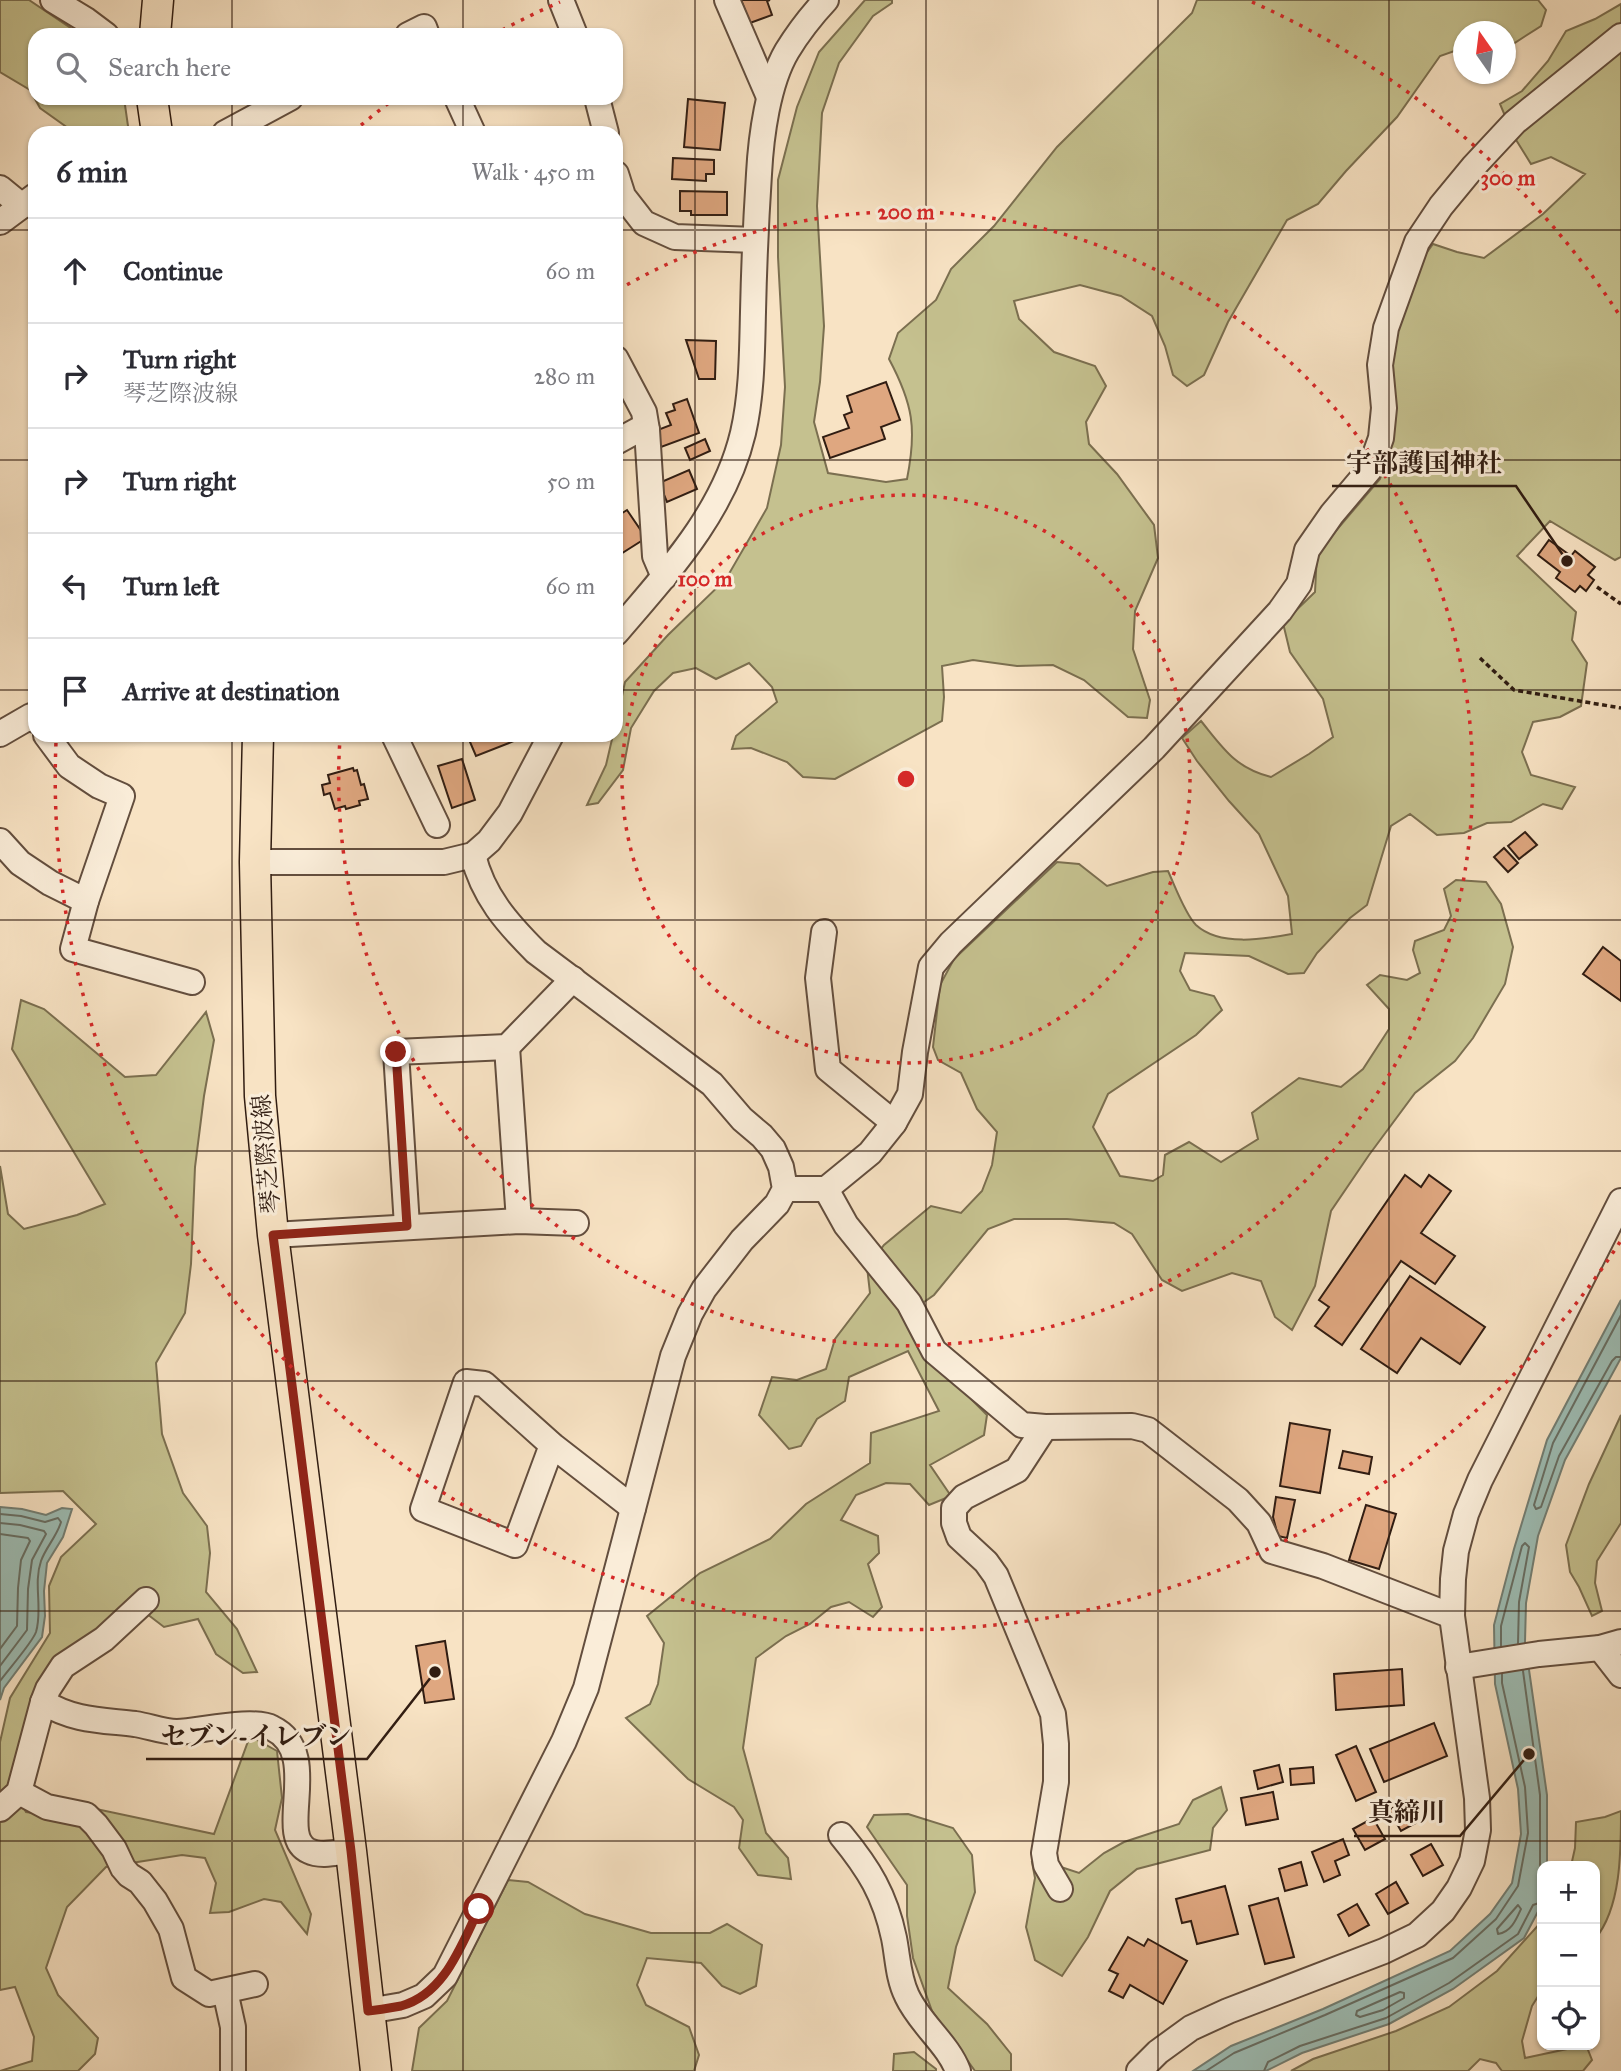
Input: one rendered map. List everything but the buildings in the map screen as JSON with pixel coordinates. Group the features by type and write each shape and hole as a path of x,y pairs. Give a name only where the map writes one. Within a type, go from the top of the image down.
{"main road":[{"path":"156,28 158,0"},
{"path":"153,105 156,126"},
{"name":"琴芝際波線","path":"258,742 255,862 260,1096 273,1235 376,2071"}],"street":[{"path":"53,0 97,28"},
{"path":"561,0 572,28"},
{"path":"727,0 769,97"},
{"path":"623,625 701,528 720,495 743,435 751,362 761,144 769,97 786,52 826,0"},
{"path":"785,1189 826,1189 870,1153 894,1124 910,1094 931,967 951,943 1154,748 1280,611 1299,584 1307,550 1332,513 1370,469 1381,438 1384,408 1380,365 1386,328 1417,242 1441,206 1515,122 1621,36"},
{"path":"238,126 277,105"},
{"path":"459,105 466,126"},
{"path":"599,105 604,126"},
{"path":"0,188 28,201 0,222"},
{"path":"623,196 644,223 675,237 755,240"},
{"path":"623,372 644,412 655,556 664,577"},
{"path":"623,438 638,430 647,430"},
{"path":"0,734 28,724"},
{"path":"52,742 69,766 99,786 122,796 86,901 73,949 192,982"},
{"path":"397,742 437,825"},
{"path":"255,862 444,862 473,855 500,828 547,742"},
{"path":"0,841 20,863 86,901"},
{"path":"368,2011 403,2005 424,1996 445,1976 564,1741 586,1688 673,1356 690,1314 721,1265 777,1204 785,1189 781,1167 773,1149 712,1084 536,952 510,927 484,889 473,855"},
{"path":"824,932 818,978 828,1069 894,1124"},
{"path":"407,1226 396,1052 507,1048 573,979"},
{"path":"507,1048 519,1222"},
{"path":"826,1189 846,1225 909,1303 934,1351 1022,1425 1132,1426 1148,1430 1238,1500 1259,1523 1272,1551 1323,1566 1452,1616"},
{"path":"1139,2071 1157,2052 1191,2028 1384,1951 1417,1935 1443,1911 1459,1888 1472,1861 1478,1830 1465,1666 1452,1616 1456,1551 1466,1514 1516,1406 1621,1201"},
{"path":"273,1235 407,1226 576,1223"},
{"path":"552,1445 515,1545 423,1508 466,1382 484,1384 552,1445 633,1508"},
{"path":"1045,1427 1017,1470 964,1497 954,1508 954,1523 959,1537 986,1562 996,1576 1053,1714 1056,1782 1044,1853 1046,1865 1060,1889"},
{"path":"0,1809 19,1792 43,1702 48,1689 63,1667 104,1639 146,1600"},
{"path":"1465,1666 1610,1645 1621,1675"},
{"path":"43,1702 58,1711 86,1720 174,1732 265,1724 275,1728 292,1747 297,1759 299,1772 296,1830 301,1845 307,1851 316,1853 351,1851"},
{"path":"19,1792 47,1807 86,1815 96,1825 114,1849 123,1868 140,1882 155,1901 171,1929 184,1979 209,1994 255,1984"},
{"path":"841,1835 861,1859 882,1896 890,1917 905,1992 914,2010 955,2063 958,2071"},
{"path":"225,1991 233,2027 233,2071"}],"path":[{"path":"1597,587 1621,604"},
{"path":"1480,658 1514,690 1621,708"}],"shaded area":[{"path":"0,0 29,0 71,28 28,28 28,89 0,72"},
{"path":"865,0 892,0 892,3 873,16 839,63 822,113 817,206 824,326 814,422 828,473 886,482 907,479 912,445 908,404 889,359 898,333 936,300 951,269 994,226 1057,147 1192,13 1197,0 1538,0 1546,10 1541,26 1516,42 1516,21 1453,21 1453,51 1440,56 1397,117 1318,204 1287,220 1228,322 1204,375 1187,386 1173,375 1165,346 1152,316 1121,296 1080,285 1014,301 1019,319 1054,352 1095,366 1106,386 1086,422 1089,444 1117,474 1154,525 1158,558 1135,611 1133,649 1150,700 1147,718 1128,717 1084,680 1053,665 1017,666 973,660 942,666 942,721 835,779 803,777 787,762 751,748 732,749 736,736 777,702 772,687 749,663 716,679 696,668 673,673 654,691 631,728 623,770 598,803 587,805 606,765 611,742 623,742 625,682 668,635 726,579 767,508 781,445 785,387 778,257 778,180 797,107 819,52"},
{"path":"1621,4 1621,557 1615,560 1550,521 1517,556 1576,612 1572,640 1587,663 1581,706 1560,717 1533,722 1522,752 1531,775 1575,787 1562,809 1543,804 1511,822 1487,823 1464,833 1437,835 1410,814 1391,826 1367,905 1350,918 1317,953 1304,973 1288,974 1249,956 1185,953 1180,971 1190,990 1214,996 1222,1010 1196,1035 1108,1094 1093,1127 1120,1176 1153,1181 1163,1175 1165,1155 1189,1142 1221,1162 1258,1139 1252,1113 1299,1078 1341,1087 1363,1069 1389,1029 1389,1009 1367,985 1380,975 1407,980 1420,973 1413,950 1415,941 1444,930 1451,916 1444,889 1456,880 1486,882 1501,904 1513,947 1505,984 1473,1038 1455,1061 1415,1093 1331,1211 1315,1286 1292,1330 1275,1317 1261,1281 1232,1273 1182,1291 1162,1280 1132,1234 1114,1223 1067,1219 1014,1219 988,1229 934,1295 907,1314 937,1365 987,1415 984,1435 930,1465 951,1496 929,1505 910,1484 886,1483 856,1495 841,1520 878,1536 879,1553 868,1564 882,1607 873,1617 849,1602 831,1607 810,1624 786,1636 756,1658 743,1748 766,1833 788,1858 791,1879 758,1875 739,1848 743,1820 734,1807 688,1779 626,1718 650,1704 658,1684 664,1643 647,1616 700,1573 770,1539 806,1504 870,1463 871,1433 939,1411 908,1351 849,1377 845,1401 817,1419 801,1446 789,1449 759,1415 772,1377 797,1380 826,1369 835,1339 870,1293 867,1267 884,1245 931,1206 961,1213 982,1191 992,1165 997,1132 977,1109 961,1073 938,1060 933,1047 940,985 954,959 1057,862 1079,864 1107,886 1153,872 1168,871 1192,920 1206,932 1243,940 1292,934 1288,896 1259,834 1229,801 1182,738 1201,721 1231,756 1248,768 1271,777 1333,737 1323,699 1290,652 1283,623 1315,592 1317,553 1380,479 1392,441 1389,362 1397,319 1419,263 1433,244 1484,258 1543,214 1585,174 1551,157 1531,164 1513,135 1500,104 1522,91 1548,61 1566,31"},
{"path":"38,105 125,105 128,126 65,126"},
{"path":"21,1000 44,1009 125,1077 156,1075 206,1012 214,1040 195,1167 191,1264 185,1313 156,1363 162,1434 183,1493 207,1526 210,1553 206,1592 237,1629 257,1672 243,1673 216,1654 198,1619 164,1627 134,1604 66,1653 11,1784 26,1812 63,1817 87,1807 214,1834 250,1736 277,1751 282,1798 275,1830 311,1914 307,1934 281,1902 264,1899 229,1912 210,1913 216,1883 205,1858 182,1855 106,1867 67,1907 46,1968 58,1995 98,2038 95,2054 78,2071 0,2071 32,2061 34,2037 15,1987 0,1990 0,1742 10,1698 50,1633 49,1586 61,1557 96,1524 63,1491 0,1493 0,1166 8,1214 24,1229 77,1215 105,1204 12,1049"},
{"path":"1621,1415 1621,1523 1597,1561 1595,1583 1602,1611 1592,1616 1570,1572 1566,1545 1589,1484"},
{"path":"1221,1787 1227,1810 1213,1828 1210,1850 1137,1869 1110,1891 1088,1937 1062,1976 1035,1960 1026,1927 1035,1878 1032,1862 1051,1860 1061,1867 1079,1873 1104,1853 1124,1842 1179,1824 1193,1800"},
{"path":"1621,1811 1618,1879 1610,1912 1600,1932 1600,1861 1572,1861 1576,1822"},
{"path":"908,1814 953,1828 972,1855 975,1892 956,1947 948,1988 987,2024 1011,2054 1011,2071 975,2071 932,2011 913,1958 907,1916 907,1885 867,1827 874,1815"},
{"path":"508,1880 528,1882 585,1914 651,1933 710,1933 727,1924 762,1945 756,1986 740,1994 722,1986 701,1963 647,1958 637,1985 646,2005 689,2027 699,2055 694,2071 412,2071 419,2028 447,2001"},
{"path":"1537,1927 1537,1998 1522,2041 1525,2058 1563,2050 1588,2050 1592,2060 1583,2071 1502,2071 1496,2063 1480,2059 1468,2071 1291,2071 1313,2059 1396,2031 1449,2007 1497,1971"},
{"path":"914,2052 936,2071 893,2071 894,2054"}],"water":[{"path":"1621,1300 1621,1358 1565,1460 1538,1536 1526,1603 1525,1642 1547,1795 1547,1861 1537,1861 1537,1913 1524,1938 1453,1989 1389,2024 1302,2053 1266,2071 1193,2071 1231,2046 1323,2009 1450,1951 1490,1914 1512,1883 1521,1834 1518,1789 1495,1684 1494,1625 1547,1440"},
{"path":"0,1507 46,1515 62,1508 72,1509 63,1537 47,1563 42,1637 4,1688 0,1700"}],"place":[{"name":"宇部護国神社","path":"1567,561"},
{"name":"セブン-イレブン","path":"435,1672"},
{"name":"真締川","path":"1529,1754"}],"route":[{"path":"396,1052 407,1226 273,1235 351,1851 368,2011 403,2005 424,1996 445,1976 479,1909"}]}
